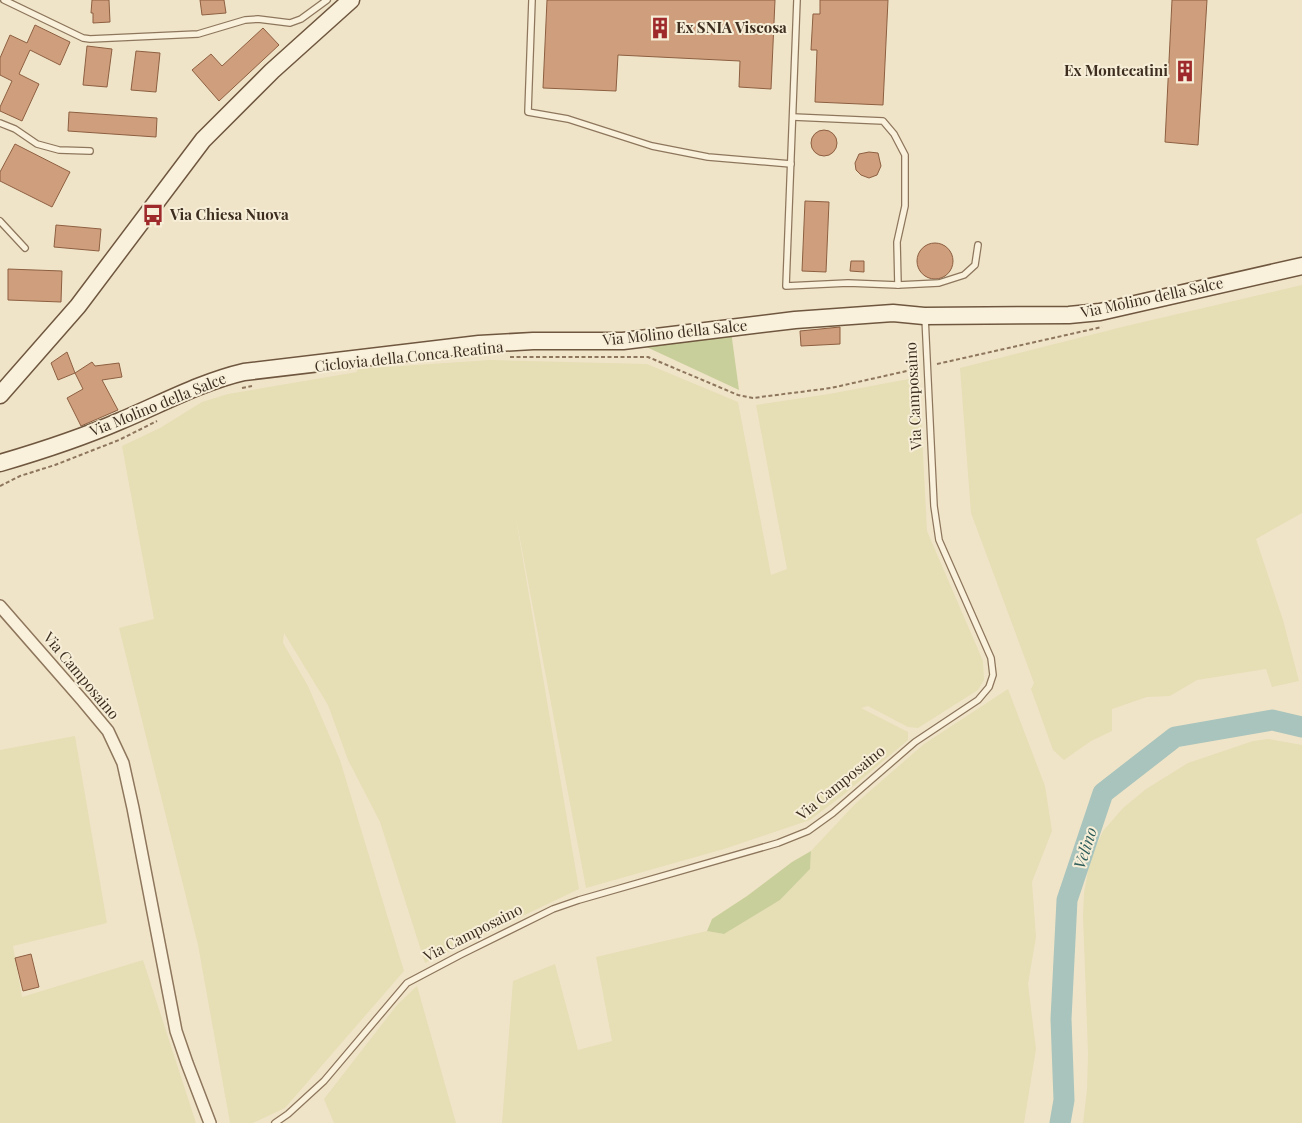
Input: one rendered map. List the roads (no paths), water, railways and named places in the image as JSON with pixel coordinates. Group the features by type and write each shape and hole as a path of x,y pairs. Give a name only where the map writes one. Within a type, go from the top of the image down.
{"street":[{"path":"0,395 78,306 203,140 272,71 351,0"},
{"name":"Via Molino della Salce","path":"0,463 50,448 119,422 225,376 244,372 479,344 532,341 623,341 796,320 893,313 924,316 1069,315 1100,312 1302,266"},
{"name":"Via Camposaino","path":"0,606 108,731 123,763 176,1031 210,1123"}],"lane":[{"path":"4,0 83,38 90,39 198,34 245,20 258,19 290,23 301,19 327,0"},
{"path":"532,0 528,112 568,119 652,146 708,157 791,164"},
{"path":"798,0 786,286 848,283 898,285 939,283 964,275 975,265 978,245"},
{"path":"793,117 882,121 894,134 905,155 905,206 897,242 898,285"},
{"path":"0,123 16,129 37,144 59,150 90,151"},
{"path":"0,221 25,248"},
{"name":"Via Camposaino","path":"275,1123 288,1114 324,1081 407,983 553,909 778,843 808,831 833,813 915,742 978,700 989,686 993,675 990,658 939,540 934,506 924,316"}],"waterway":[{"name":"Velino","path":"1060,1123 1064,1100 1061,1019 1067,900 1103,793 1175,737 1272,720 1302,727"}],"place":[{"name":"Ex SNIA Viscosa","path":"660,28"},
{"name":"Ex Montecatini","path":"1185,71"},
{"name":"Via Chiesa Nuova","path":"153,215"}]}
